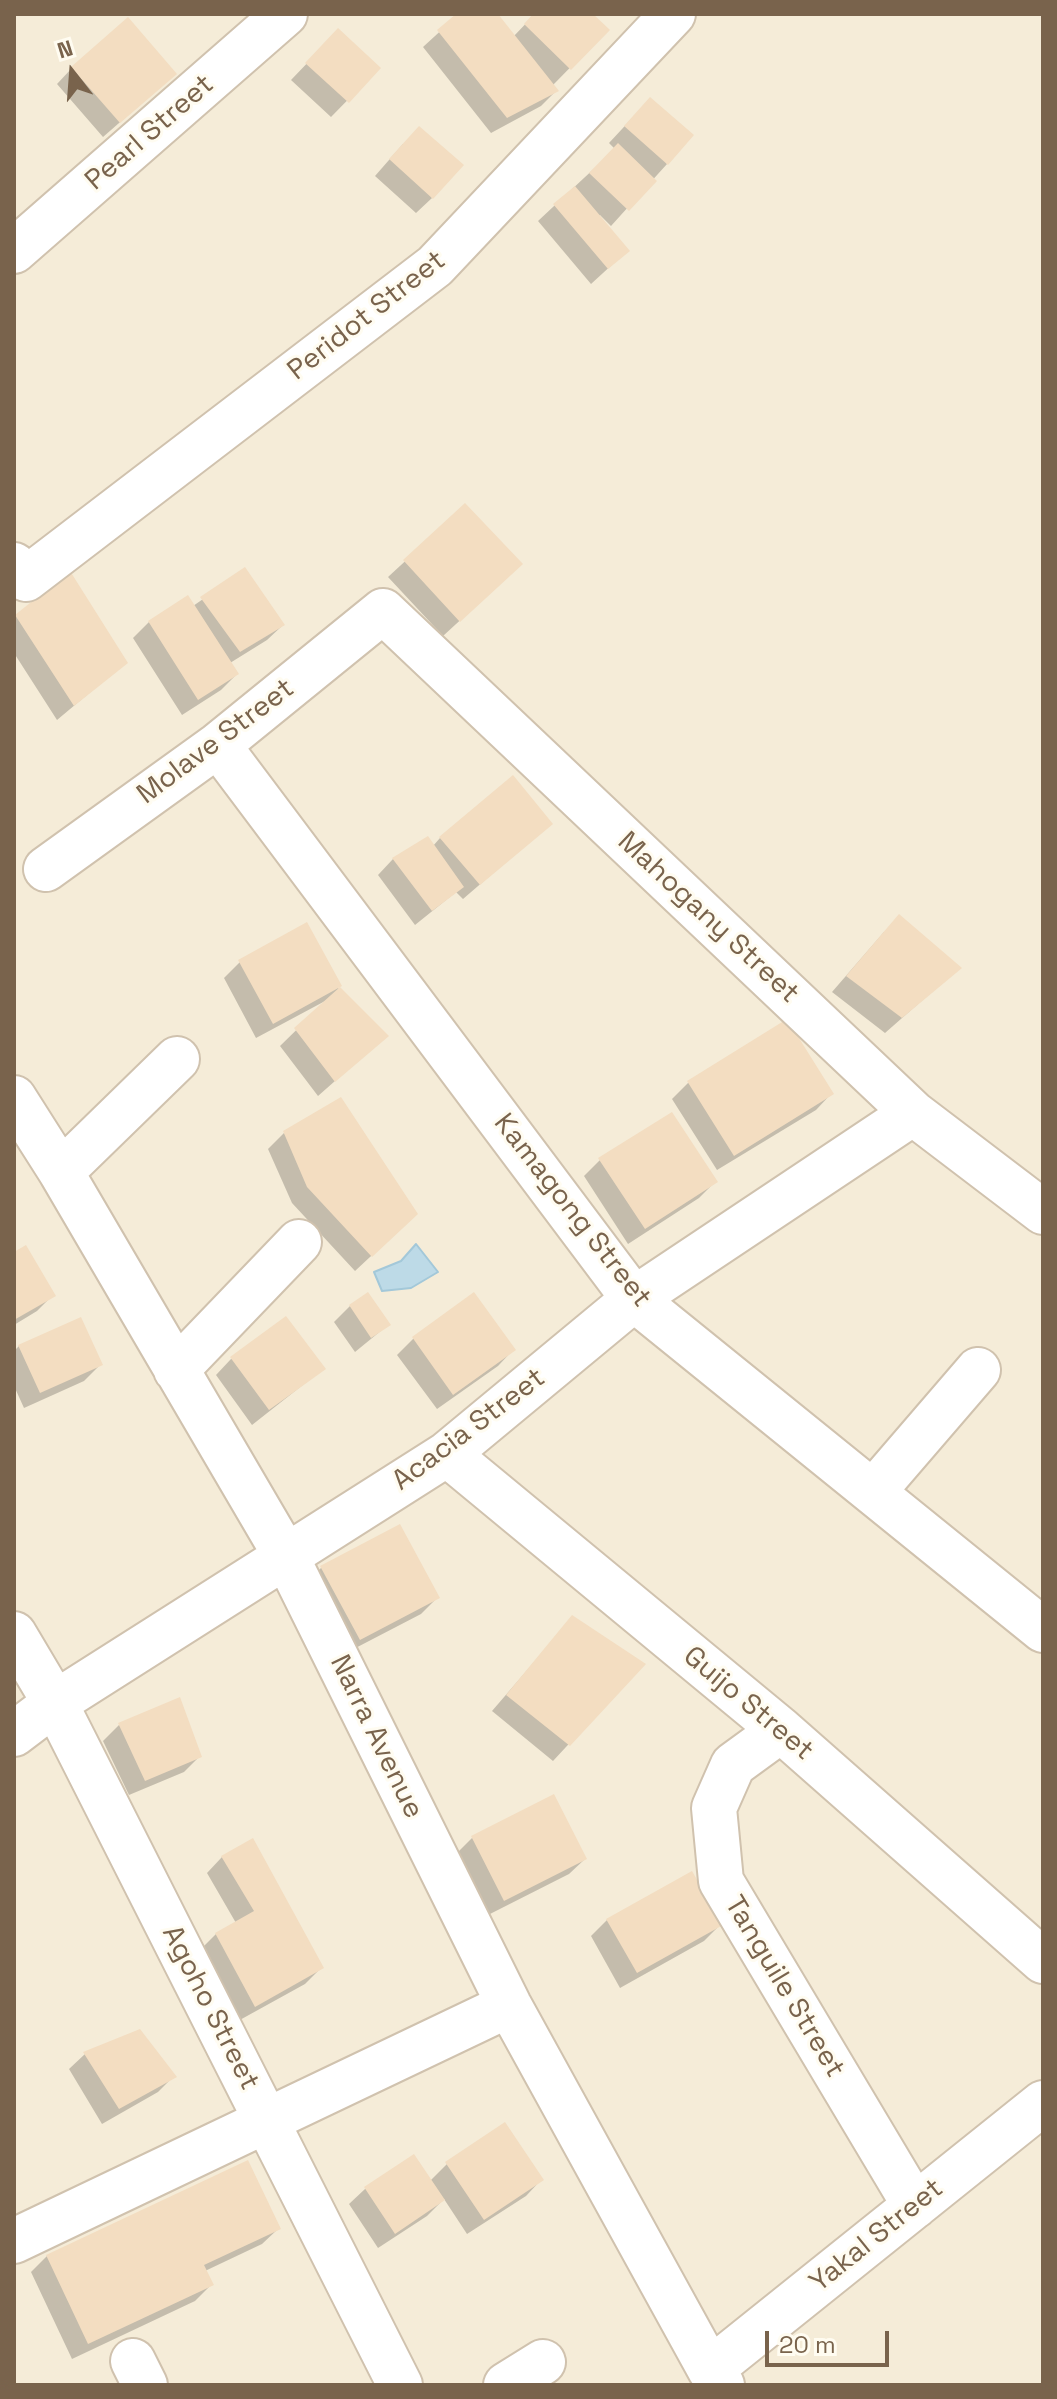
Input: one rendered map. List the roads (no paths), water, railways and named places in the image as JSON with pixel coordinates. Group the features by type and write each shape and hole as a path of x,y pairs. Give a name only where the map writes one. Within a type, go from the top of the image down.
{"street":[{"name":"Pearl Street","path":"14,251 285,14"},
{"name":"Peridot Street","path":"20,572 435,266 672,14"},
{"name":"Molave Street","path":"46,869 218,745 383,611"},
{"name":"Mahogany Street","path":"383,611 913,1113 1043,1212"},
{"name":"Kamagong Street","path":"218,745 634,1299 1043,1630"},
{"path":"61,1172 177,1059"},
{"name":"Narra Avenue","path":"14,1098 61,1172 287,1558 509,2005 716,2377"},
{"name":"Acacia Street","path":"14,1734 55,1703 447,1454 634,1299 913,1113"},
{"path":"176,1370 299,1242"},
{"path":"873,1492 978,1370"},
{"name":"Guijo Street","path":"447,1454 781,1730 1043,1961"},
{"name":"Agoho Street","path":"14,1634 55,1703 400,2385"},
{"name":"Tanguile Street","path":"781,1730 733,1765 714,1808 721,1881 915,2206"},
{"path":"14,2241 268,2123 509,2005"},
{"name":"Yakal Street","path":"716,2377 915,2206 1043,2103"},
{"path":"506,2385 543,2362"}],"water":[{"path":"416,1244 438,1272 411,1288 382,1291 374,1272 401,1261"}]}
